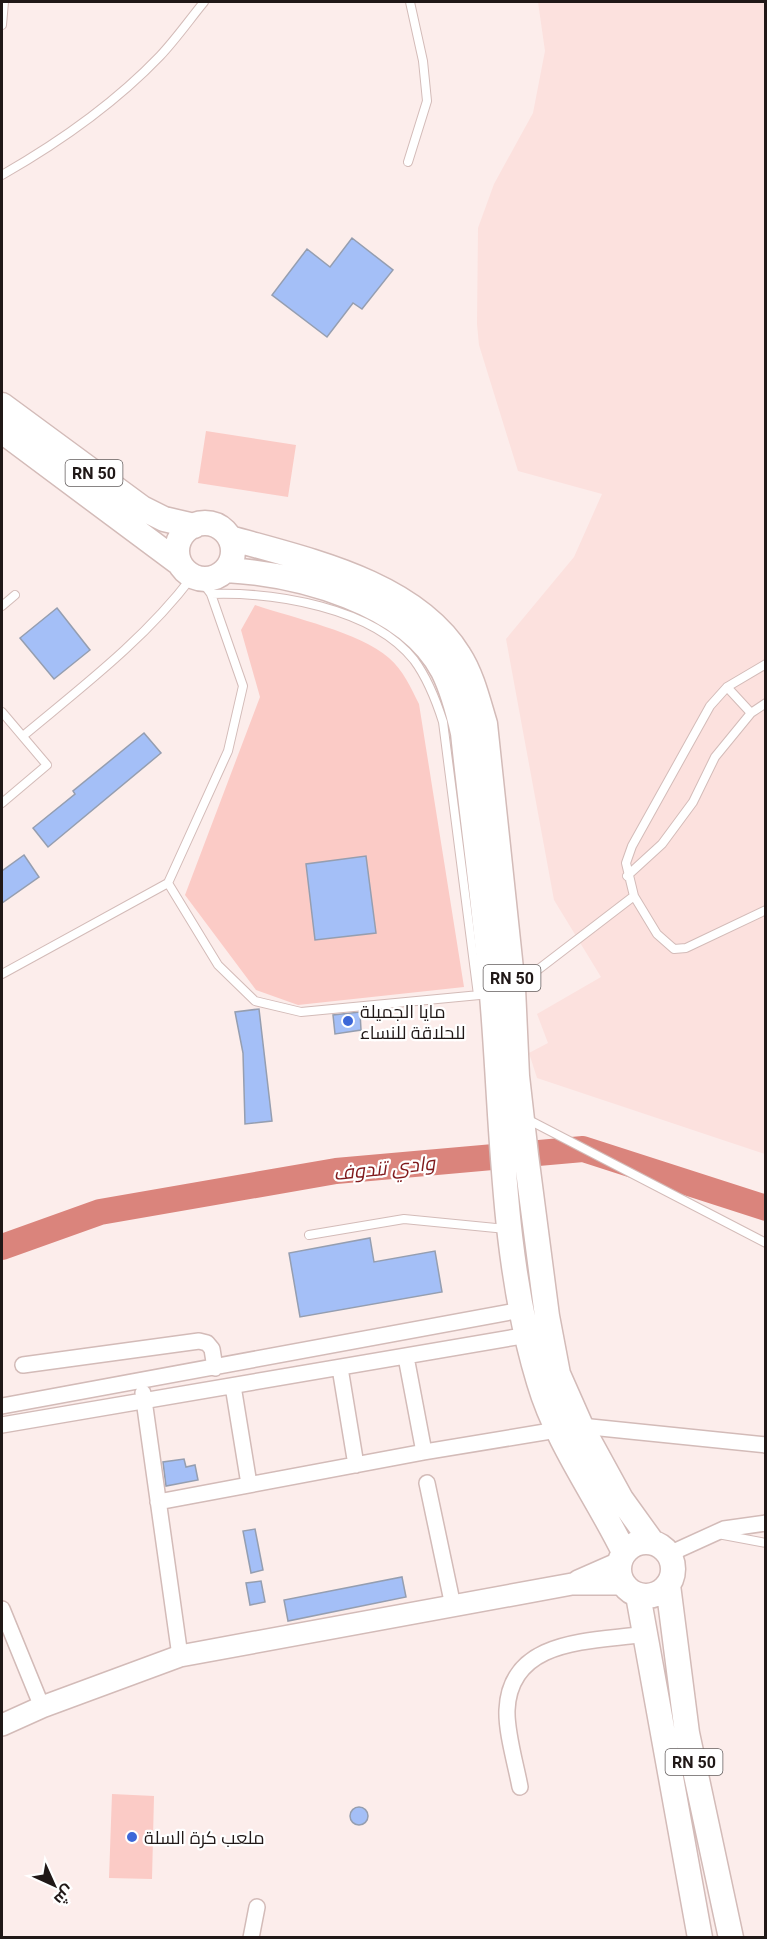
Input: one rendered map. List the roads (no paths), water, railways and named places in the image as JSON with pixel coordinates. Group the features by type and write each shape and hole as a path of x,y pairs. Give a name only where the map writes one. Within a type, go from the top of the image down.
{"main road":[{"name":"RN 50","path":"2,405 142,508 164,519 194,526"},
{"name":"RN 50","path":"2,431 195,578"},
{"path":"210,524 218,526 230,538 233,555 226,570 209,579 195,578 177,554 180,537 194,526 210,524"},
{"name":"RN 50","path":"230,538 340,573 393,594 430,621 459,654 475,690 485,724 503,1169 521,1310 526,1335 556,1430 602,1507 645,1634 700,1938"},
{"name":"RN 50","path":"226,570 263,573 330,591 382,611 417,639 442,669 455,698 463,733 495,992 521,1116 550,1331 558,1374 581,1426 621,1499 660,1548"},
{"path":"2,1725 42,1707 180,1656 626,1574 660,1593 668,1585 673,1575 673,1564 660,1548 641,1542 626,1574"},
{"name":"RN 50","path":"668,1585 687,1733 730,1938"}],"street":[{"path":"2,1406 521,1310"},
{"path":"2,1425 550,1331"},
{"path":"23,1365 199,1341 207,1343 212,1349 215,1368"},
{"path":"406,1357 424,1452"},
{"path":"340,1368 356,1465"},
{"path":"141,1381 180,1656"},
{"path":"233,1386 249,1485"},
{"path":"158,1502 424,1452 581,1426 765,1445"},
{"path":"427,1483 453,1606"},
{"path":"660,1548 743,1524 765,1523"},
{"path":"2,1609 42,1707"},
{"path":"520,1788 507,1711 511,1691 520,1670 544,1651 558,1646 645,1634"},
{"path":"251,1938 257,1907"}],"lane":[{"path":"2,25 4,2"},
{"path":"2,175 30,159 102,108 161,55 204,2"},
{"path":"408,162 427,101 423,61 410,2"},
{"path":"23,736 112,663 169,608 195,578"},
{"path":"2,974 168,883 228,751 243,686 195,578"},
{"path":"195,578 285,598 347,615 388,636 413,659 434,692 443,722 495,992"},
{"path":"2,606 15,595"},
{"path":"765,664 728,687 710,705 632,846 626,863 627,876 634,896 657,934 674,949 686,948 765,910"},
{"path":"728,687 751,713"},
{"path":"627,876 662,844 693,802 714,757 751,713 765,703"},
{"path":"2,712 47,765 2,803"},
{"path":"168,883 218,965 255,1001 300,1012 495,992 634,896"},
{"path":"521,1116 765,1242"},
{"path":"309,1235 404,1219 511,1230"},
{"path":"714,1532 765,1543"}],"waterway":[{"name":"وادي تندوف","path":"2,1247 100,1212 336,1171 583,1149 766,1208"}],"place":[{"name":"مايا الجميلة للحلاقة للنساء","path":"348,1021"},
{"name":"ملعب كرة السلة","path":"132,1837"}]}
